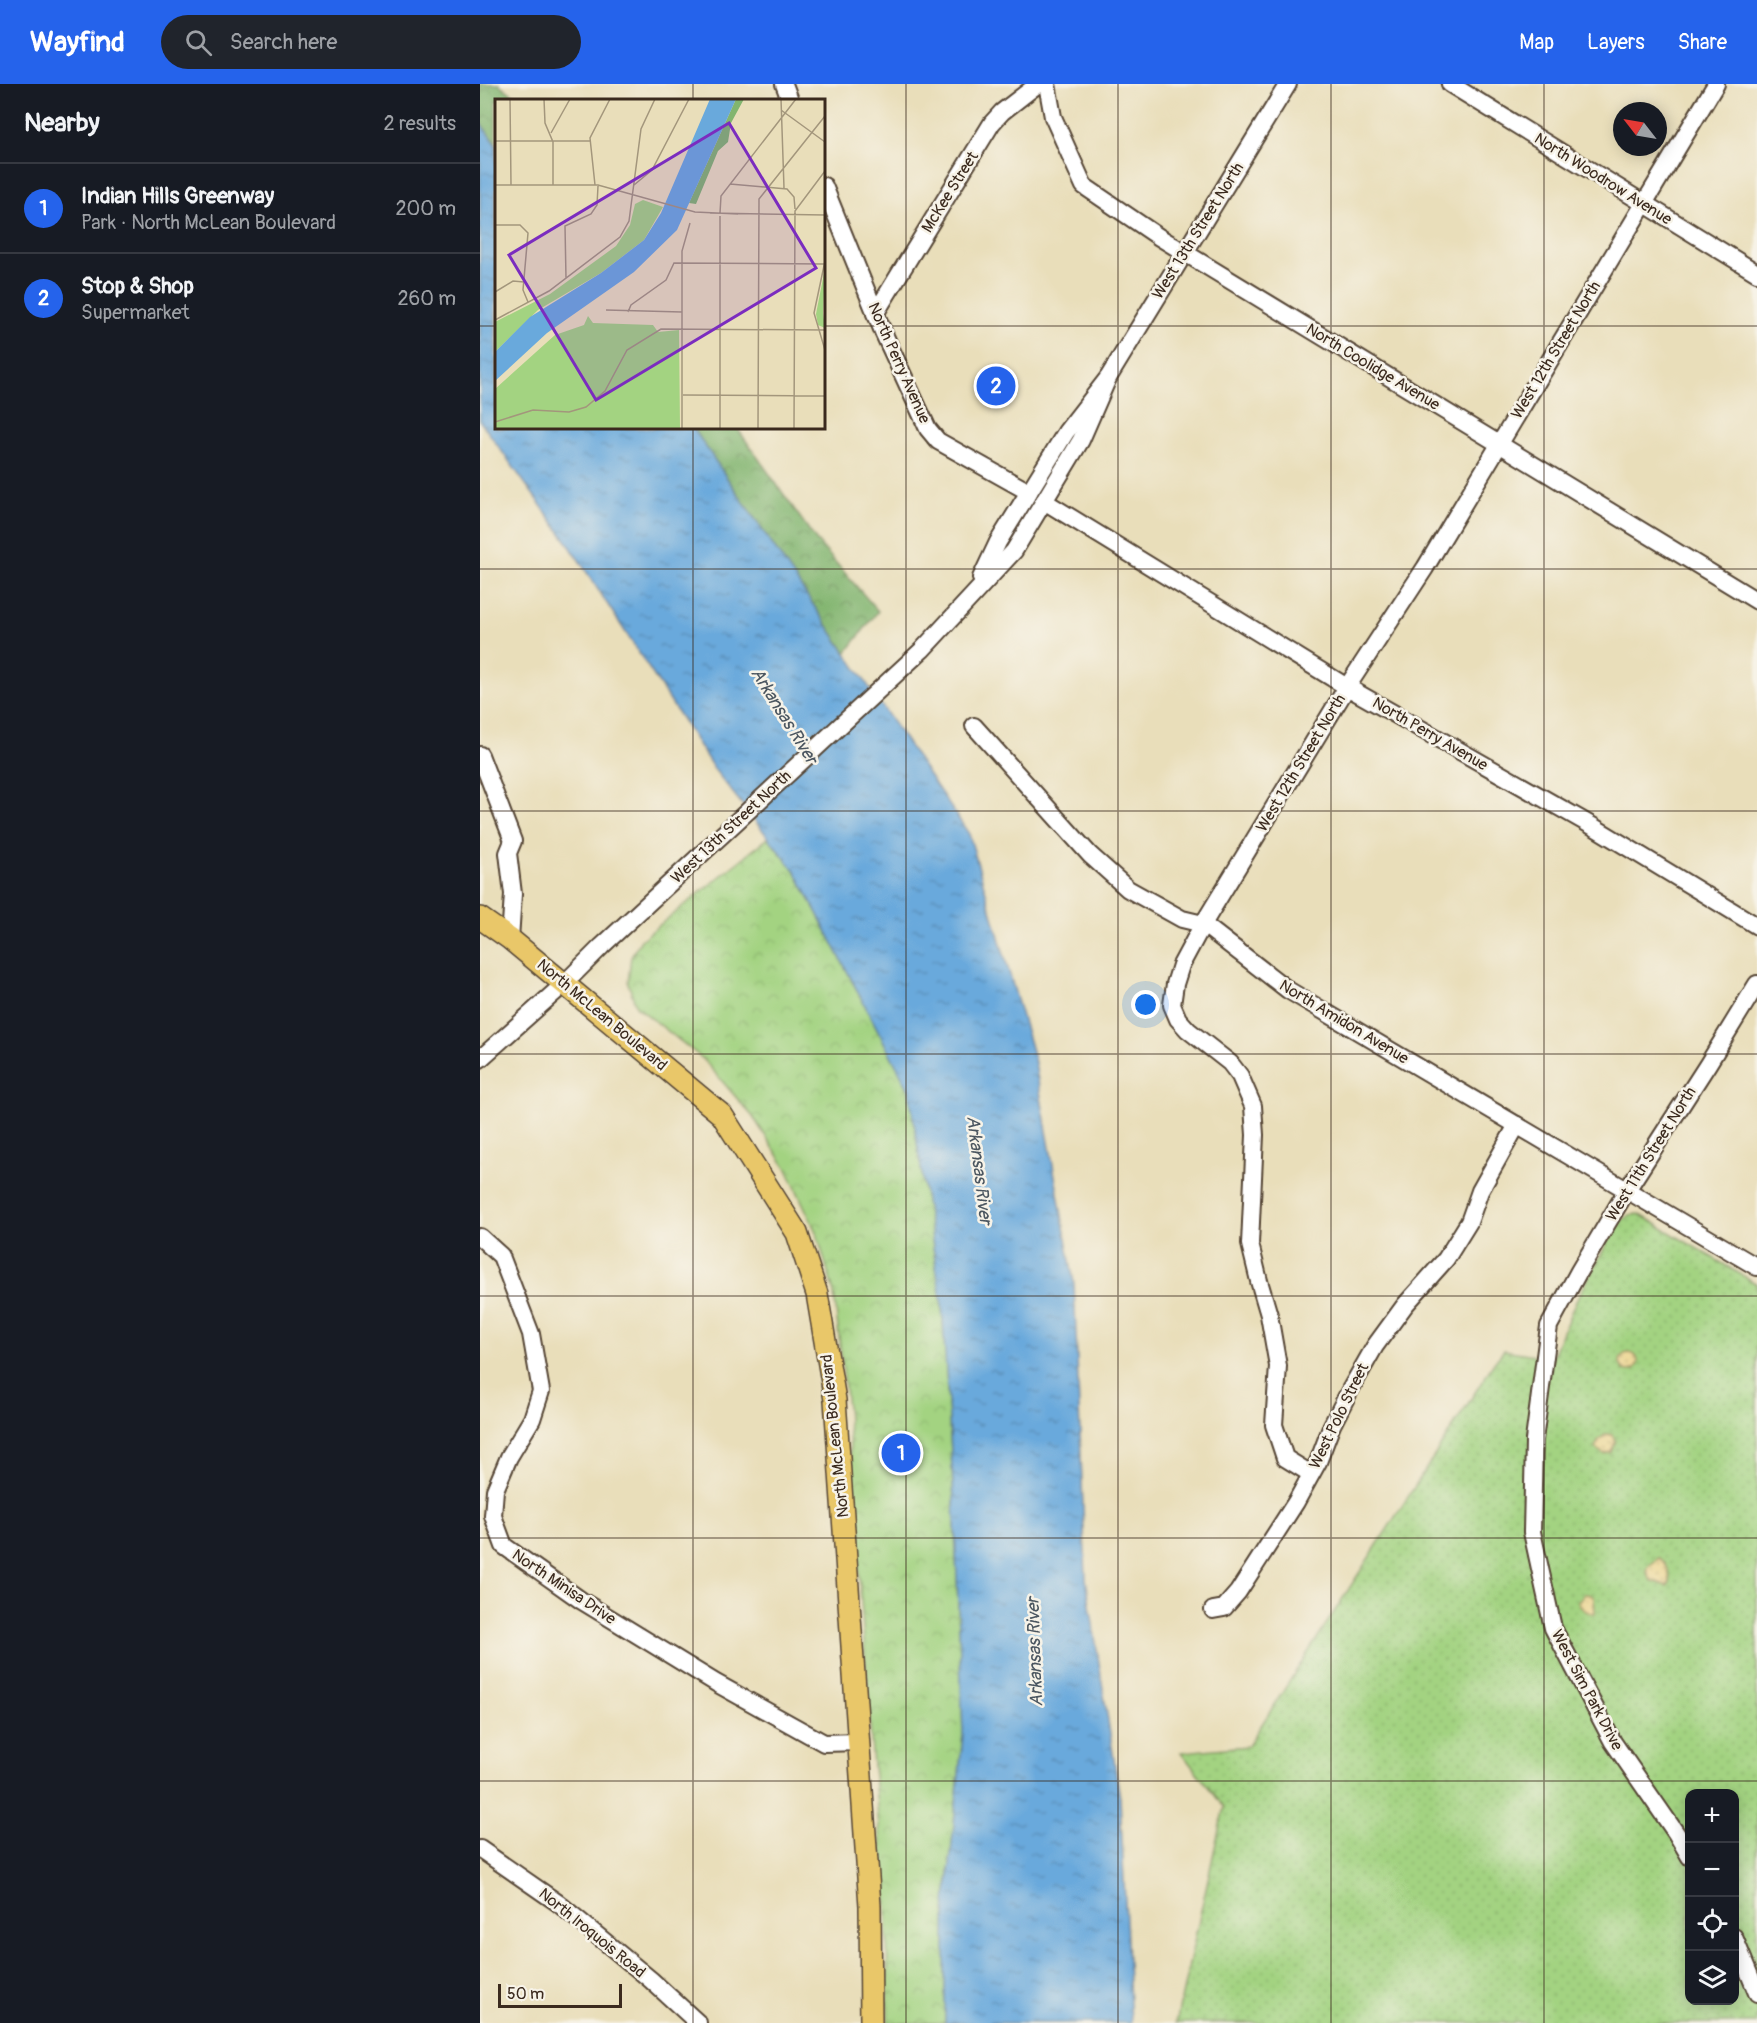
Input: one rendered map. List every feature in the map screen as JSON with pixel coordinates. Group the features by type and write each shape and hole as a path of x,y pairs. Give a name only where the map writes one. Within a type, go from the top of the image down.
{"main road":[{"name":"North McLean Boulevard","path":"480,918 510,939 722,1115 797,1233 818,1294 835,1400 870,1906 871,2023"}],"street":[{"path":"784,84 790,99"},
{"name":"McKee Street","path":"875,314 992,123 1002,111 1038,84"},
{"name":"North Coolidge Avenue","path":"1047,84 1053,117 1084,186 1159,237 1757,601"},
{"name":"West 13th Street North","path":"480,1059 564,984 602,946 922,650 1014,551 1037,497 1081,440 1108,378 1288,84"},
{"name":"North Woodrow Avenue","path":"1450,84 1757,273"},
{"name":"West 12th Street North","path":"1311,1474 1285,1458 1274,1425 1278,1366 1269,1315 1250,1244 1255,1135 1253,1106 1240,1076 1230,1063 1188,1030 1178,1019 1172,1005 1174,984 1181,965 1203,924 1347,687 1425,568 1716,84"},
{"name":"North Perry Avenue","path":"825,189 875,314 928,429 938,441 1037,497 1347,687 1594,827 1757,926"},
{"name":"North Amidon Avenue","path":"974,726 1090,855 1128,889 1182,919 1203,924 1288,990 1757,1267"},
{"path":"480,755 513,841 508,853 513,894 510,939"},
{"name":"West 11th Street North","path":"1549,1326 1627,1190 1757,984"},
{"name":"West Polo Street","path":"1213,1610 1224,1608 1238,1592 1296,1502 1350,1390 1375,1346 1405,1305 1446,1259 1469,1222 1480,1191 1517,1125"},
{"name":"North Minisa Drive","path":"480,1237 501,1256 531,1334 541,1391 532,1419 509,1457 495,1490 493,1516 504,1546 582,1601 716,1683 824,1743 859,1742"},
{"name":"West Sim Park Drive","path":"1549,1326 1534,1440 1532,1532 1553,1628 1613,1742 1685,1850"},
{"name":"North Iroquois Road","path":"480,1849 558,1903 651,1980 698,2023"},
{"path":"1739,1949 1757,1993"}],"green space":[{"path":"480,84 499,84 519,99 495,99 495,144 480,122"},
{"path":"694,429 738,429 816,540 878,611 846,653"},
{"path":"768,838 795,871 909,1090 942,1305 954,1500 963,1734 945,1913 945,2023 888,2023 887,1909 873,1766 847,1406 834,1293 817,1234 786,1167 753,1117 703,1059 636,1006 628,983 631,956 641,940"},
{"path":"1639,1214 1757,1284 1757,2023 1176,2023 1224,1807 1181,1752 1248,1746 1504,1350 1552,1358 1574,1305 1617,1225 1629,1215"}],"sand":[{"path":"1625,1353 1633,1353 1638,1358 1636,1369 1625,1371 1620,1366 1620,1358"},
{"path":"1606,1434 1613,1435 1616,1441 1611,1452 1604,1454 1595,1448"},
{"path":"1659,1558 1666,1565 1668,1572 1670,1582 1667,1586 1651,1580 1647,1572 1649,1566"},
{"path":"1585,1594 1594,1598 1595,1613 1587,1611 1579,1604 1578,1601"}],"water":[{"name":"Arkansas River","path":"480,122 495,144 495,429 694,429 969,834 1034,1058 1074,1283 1086,1579 1120,1798 1131,2023 945,2023 945,1913 963,1734 954,1500 942,1305 909,1090 795,871 714,769 566,540 480,421"}],"place":[{"name":"Stop & Shop","path":"996,386"},
{"name":"Indian Hills Greenway","path":"901,1453"}]}
